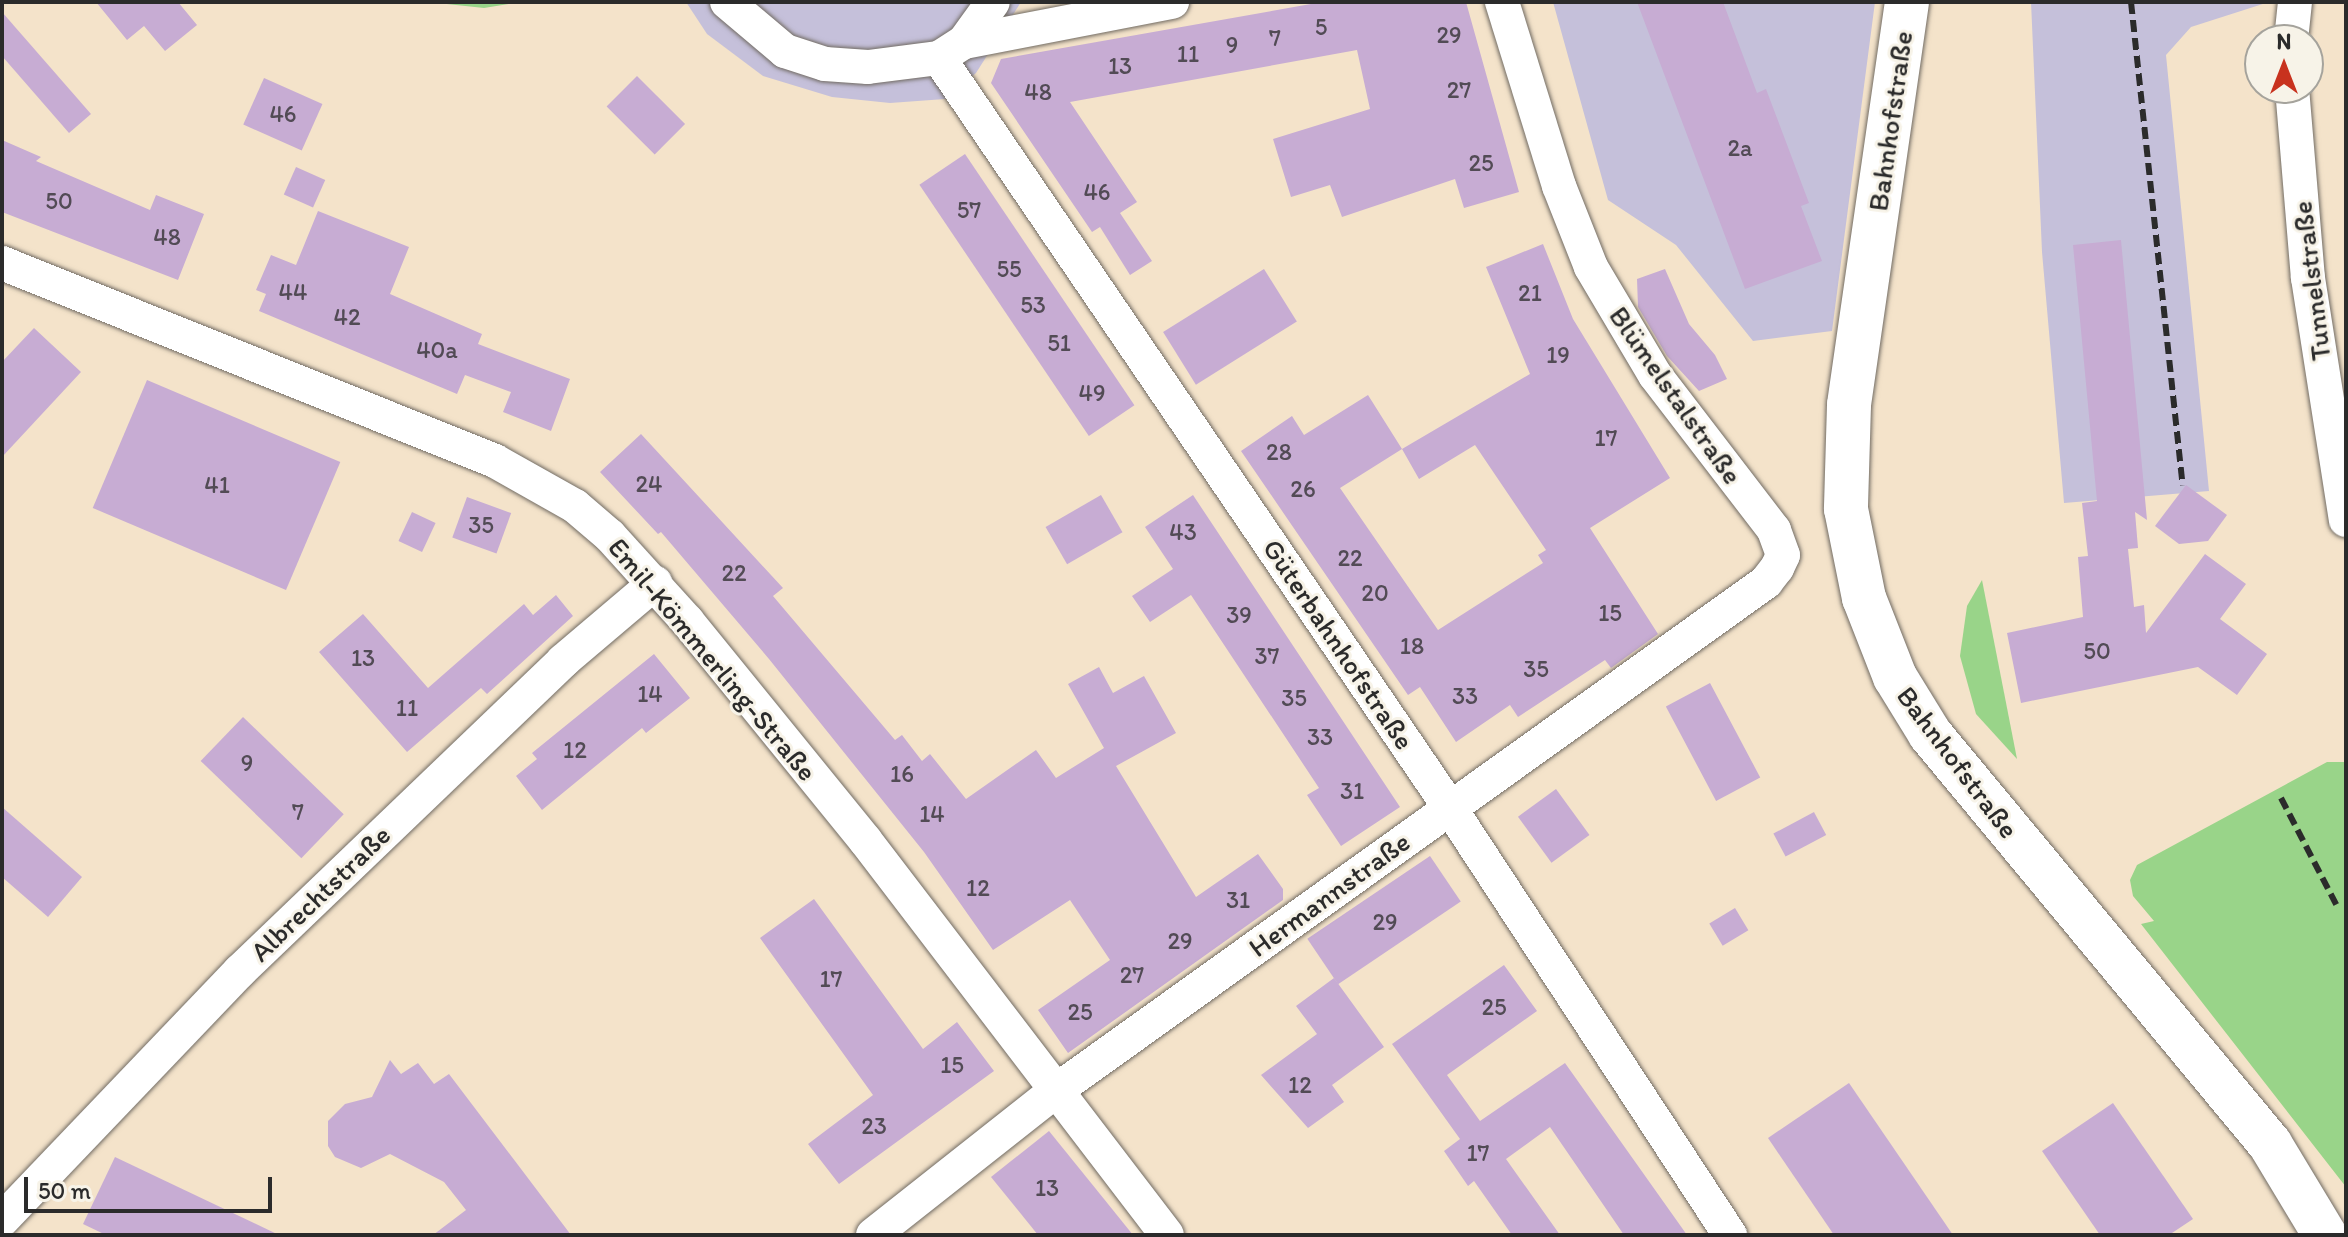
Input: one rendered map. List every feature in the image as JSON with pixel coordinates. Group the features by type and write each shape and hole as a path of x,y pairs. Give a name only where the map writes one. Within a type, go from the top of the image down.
{"street":[{"path":"727,2 785,51 825,64 868,67 1172,2"},
{"path":"952,50 993,2"},
{"name":"Blümelstalstraße","path":"1502,2 1559,186 1591,267 1655,375 1774,530 1783,555"},
{"name":"Bahnhofstraße","path":"1907,2 1845,461 1846,509 1864,598 1877,636 1930,734 2270,1144 2325,1235"},
{"path":"2293,24 2295,2"},
{"name":"Güterbahnhofstraße","path":"952,50 1730,1235"},
{"name":"Tunnelstraße","path":"2293,104 2308,278 2346,520"},
{"name":"Emil-Kömmerling-Straße","path":"2,263 495,461 575,506 655,583 865,840 1054,1092 1167,1235"},
{"name":"Hermannstraße","path":"873,1235 1054,1092 1766,582 1783,555"},
{"name":"Albrechtstraße","path":"2,1220 240,971 540,683 655,583"}],"shaded area":[{"path":"686,2 1021,2 976,73 945,99 890,103 832,97 763,76 707,34"},
{"path":"1553,2 1875,2 1832,331 1753,341 1676,245 1608,200"},
{"path":"2031,2 2269,2 2191,27 2166,55 2209,491 2064,503 2042,252"}],"green space":[{"path":"428,2 520,2 484,8"},
{"path":"1982,580 2017,759 1976,714 1960,656 1967,606"},
{"path":"2327,762 2346,762 2346,1187 2141,924 2154,921 2133,896 2130,880 2137,865"}],"building":[{"path":"96,2 178,2 197,25 165,51 144,26 127,40"},
{"path":"1322,2 1466,2 1519,192 1464,208 1455,179 1342,217 1330,185 1291,197 1273,139 1370,109 1357,50 1070,102 1137,202 1120,213 1152,261 1130,275 1100,227 1092,232 991,83 1001,59"},
{"path":"1637,2 1723,2 1757,93 1766,89 1809,203 1801,206 1822,261 1745,289"},
{"path":"2,12 91,114 69,133 2,56"},
{"path":"637,76 685,124 655,154 607,106"},
{"path":"264,78 322,104 302,151 243,125"},
{"path":"2,140 41,157 36,161 150,210 156,195 204,214 178,280 2,212"},
{"path":"965,154 1134,405 1089,436 919,185"},
{"path":"296,167 325,180 313,207 284,194"},
{"path":"318,211 409,247 390,294 482,334 478,344 570,379 551,431 503,412 511,392 465,375 457,394 259,311 266,294 256,290 271,255 296,265"},
{"path":"2121,240 2147,520 2135,512 2138,548 2128,549 2134,607 2144,605 2146,633 2205,554 2246,584 2220,619 2267,654 2237,695 2198,667 2021,703 2007,633 2083,617 2078,557 2088,556 2082,503 2097,501 2073,245"},
{"path":"1543,244 1573,319 1670,478 1590,528 1658,634 1611,668 1605,660 1518,717 1510,705 1456,742 1420,687 1408,695 1241,451 1292,416 1304,435 1368,395 1402,449 1530,374 1486,267","holes":["1475,445 1546,550 1538,555 1543,563 1438,630 1340,488 1402,449 1419,479"]},
{"path":"1264,269 1297,322 1196,385 1163,332"},
{"path":"1665,269 1689,324 1715,355 1727,379 1699,391 1667,356 1638,307 1637,279"},
{"path":"34,328 81,372 2,457 2,362"},
{"path":"147,380 340,462 286,590 93,508"},
{"path":"641,434 783,588 773,596 895,740 902,735 922,761 930,754 966,799 1036,750 1056,778 1104,748 1068,684 1099,667 1113,693 1144,676 1176,733 1116,766 1196,897 1258,854 1283,889 1283,900 1068,1053 1038,1010 1110,960 1070,900 993,950 924,852 769,659 661,532 658,534 600,472"},
{"path":"2186,485 2227,515 2208,541 2179,544 2155,526"},
{"path":"1101,495 1122,532 1067,564 1046,527"},
{"path":"1193,495 1400,807 1341,846 1307,795 1319,788 1191,595 1150,622 1132,596 1173,569 1145,527"},
{"path":"467,497 511,513 496,553 452,537"},
{"path":"412,512 436,523 422,552 398,541"},
{"path":"556,595 573,616 487,694 481,688 407,752 319,652 363,614 428,688 524,604 533,615"},
{"path":"654,654 690,698 646,733 642,728 542,810 516,776 537,759 532,753"},
{"path":"1710,683 1760,777 1716,801 1666,706"},
{"path":"243,717 344,814 301,858 201,761"},
{"path":"1556,789 1590,835 1551,863 1518,817"},
{"path":"2,807 82,877 48,917 2,877"},
{"path":"1814,812 1826,835 1786,857 1773,834"},
{"path":"1430,856 1461,902 1338,984 1307,939"},
{"path":"814,899 923,1049 957,1022 994,1071 839,1184 808,1144 873,1095 760,938"},
{"path":"1735,908 1748,930 1723,946 1709,923"},
{"path":"1504,965 1537,1011 1447,1075 1480,1121 1565,1063 1687,1235 1624,1235 1550,1127 1506,1159 1560,1235 1512,1235 1474,1181 1468,1186 1444,1151 1460,1139 1392,1044"},
{"path":"1334,978 1384,1047 1332,1085 1344,1102 1308,1128 1261,1075 1317,1034 1296,1006"},
{"path":"390,1060 401,1074 418,1063 434,1084 449,1074 571,1235 433,1235 466,1210 444,1182 390,1154 361,1168 335,1157 328,1146 328,1121 345,1104 372,1097"},
{"path":"1849,1083 1953,1235 1834,1235 1768,1138"},
{"path":"2113,1103 2193,1219 2169,1235 2100,1235 2042,1151"},
{"path":"1049,1131 1133,1235 1038,1235 991,1177"},
{"path":"115,1157 279,1235 106,1235 83,1224"}],"railway":[{"path":"2131,2 2183,485"},
{"path":"2281,798 2339,910"}]}
